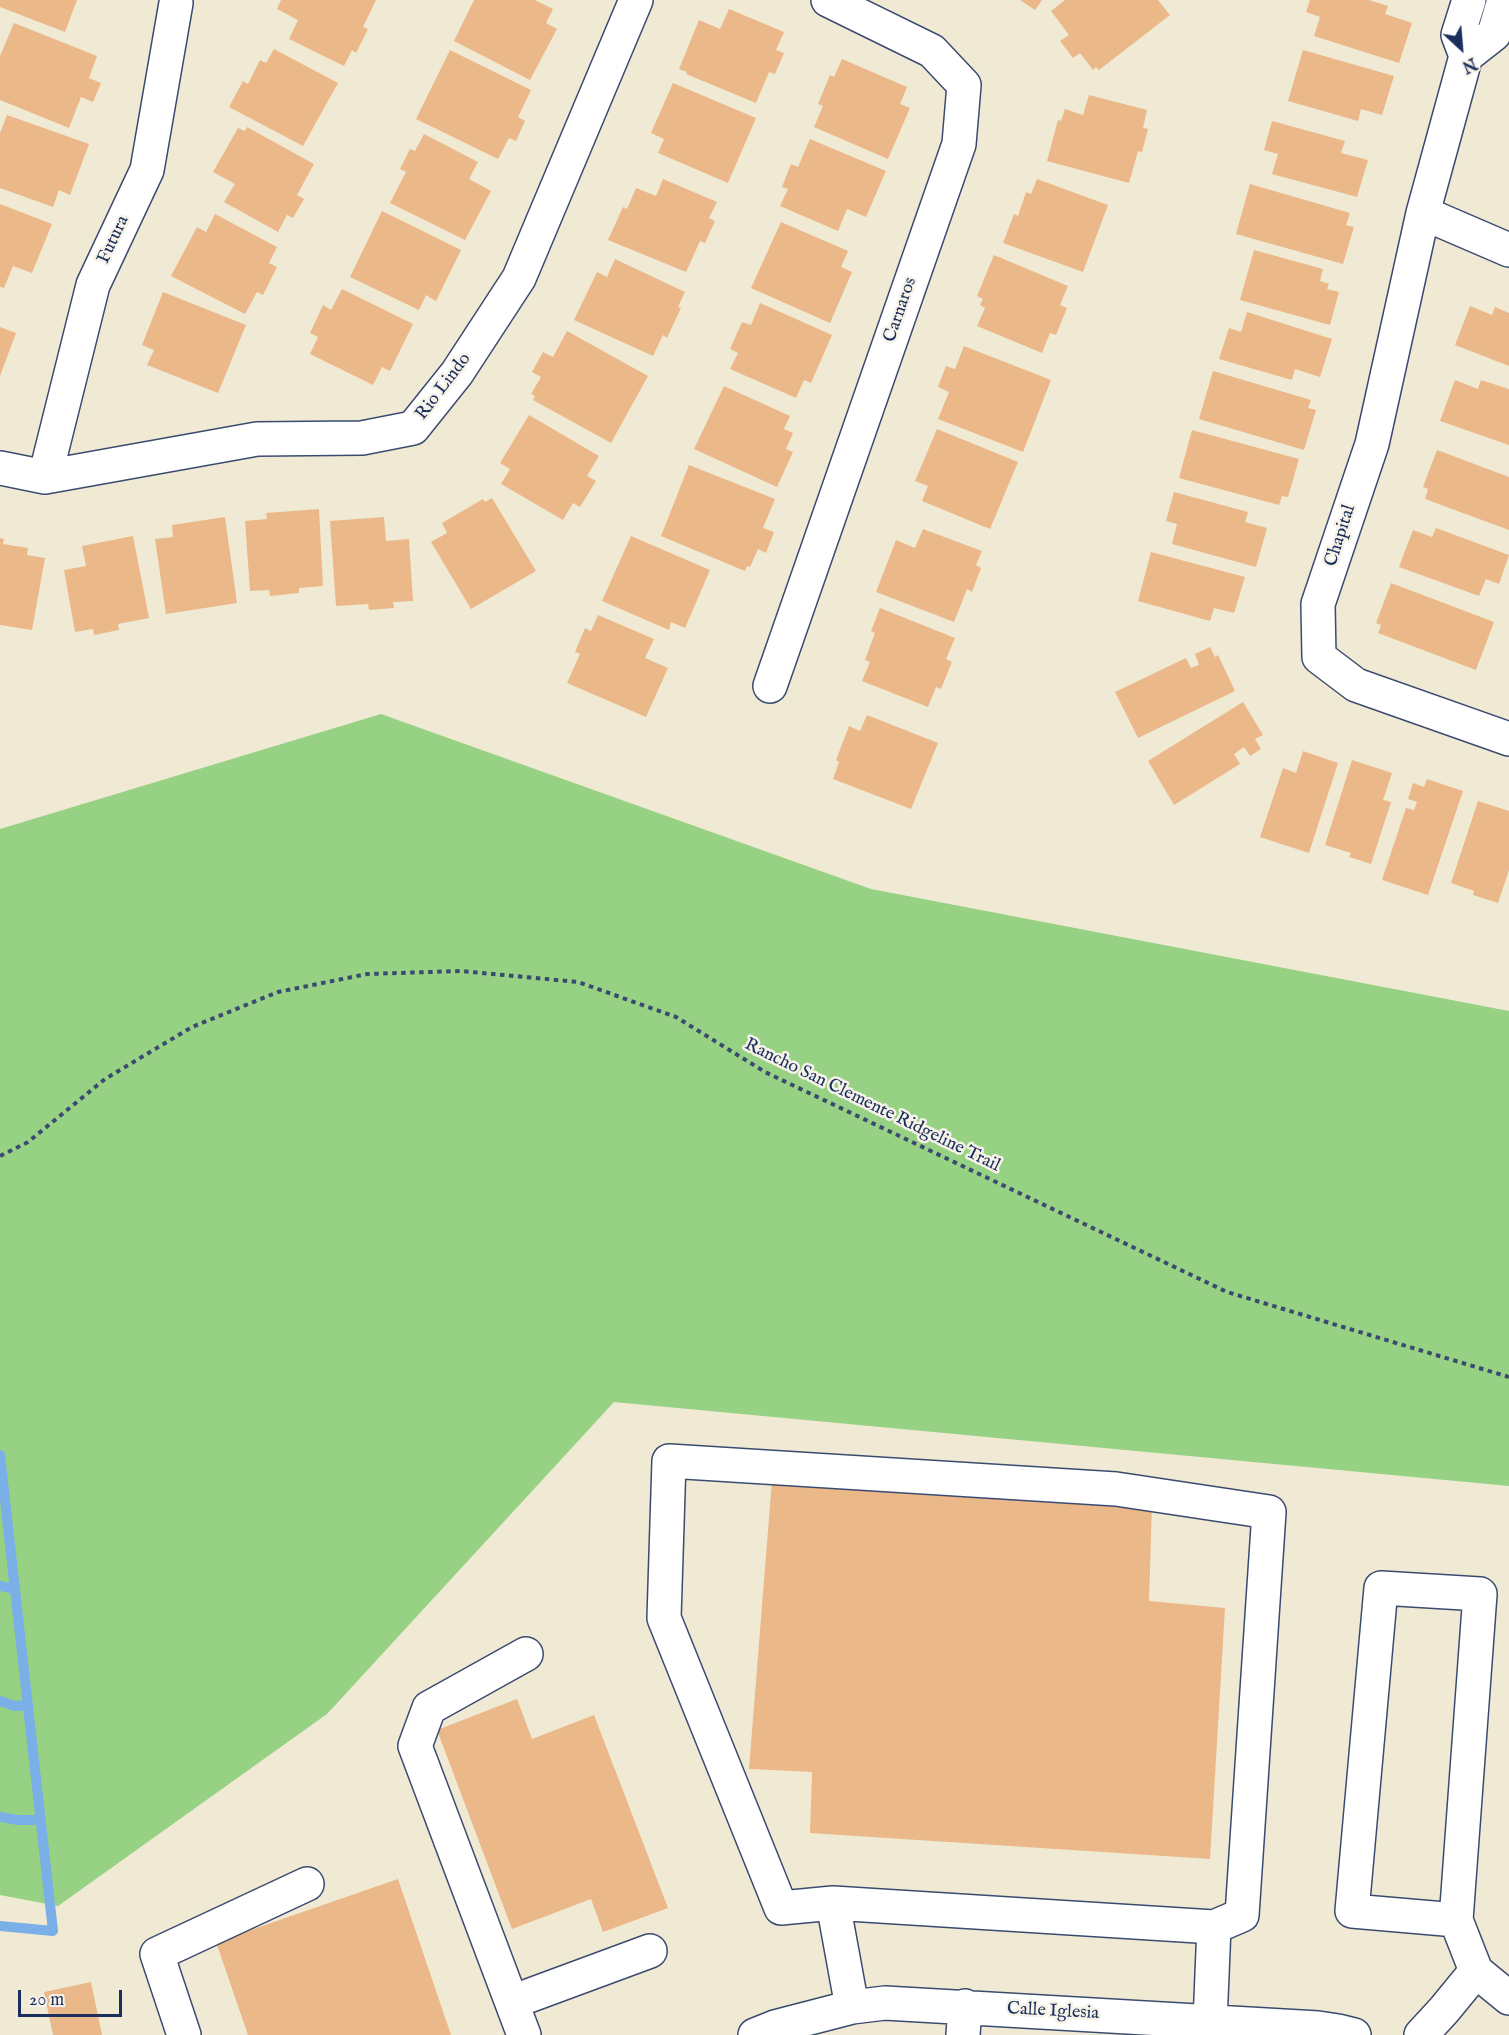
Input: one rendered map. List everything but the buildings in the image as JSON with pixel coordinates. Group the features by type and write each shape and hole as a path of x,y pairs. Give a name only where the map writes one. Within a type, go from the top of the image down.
{"street":[{"name":"Rio Lindo","path":"0,468 45,477 257,439 362,438 413,428 457,373 519,278 636,0"},
{"name":"Carnaros","path":"770,686 959,144 964,85 932,51 828,0"},
{"name":"Chapital","path":"1469,0 1458,35 1466,56 1423,213 1372,444 1318,604 1319,657 1356,685 1509,739"},
{"path":"1466,56 1494,34 1504,0"},
{"name":"Futura","path":"45,477 93,285 147,170 176,3"},
{"path":"1423,213 1509,250"},
{"path":"669,1461 1116,1489 1269,1512 1242,1915 1214,1927 832,1903 781,1908 664,1618 669,1461"},
{"path":"1456,1920 1352,1911 1381,1588 1480,1594 1456,1920 1476,1971 1509,1998"},
{"path":"524,2035 416,1746 429,1708 526,1654"},
{"path":"184,2035 157,1954 307,1884"},
{"path":"832,1903 852,2007"},
{"path":"1210,2022 1214,1927"},
{"path":"512,2002 650,1950"},
{"path":"1421,2035 1476,1971"},
{"name":"Calle Iglesia","path":"755,2035 775,2027 852,2007 885,2003 964,2021 1136,2026 1210,2022 1318,2028 1354,2035"}],"path":[{"name":"Rancho San Clemente Ridgeline Trail","path":"0,1156 28,1142 105,1079 192,1027 278,992 367,974 461,971 578,982 676,1017 765,1072 1227,1292 1509,1377"}],"green space":[{"path":"381,714 871,889 1509,1011 1509,1486 614,1402 327,1714 58,1906 0,1895 0,829"}],"waterway":[{"path":"0,1455 53,1931 0,1926"},
{"path":"0,1586 15,1589"},
{"path":"0,1701 15,1706 28,1705"},
{"path":"0,1817 40,1820"}]}
